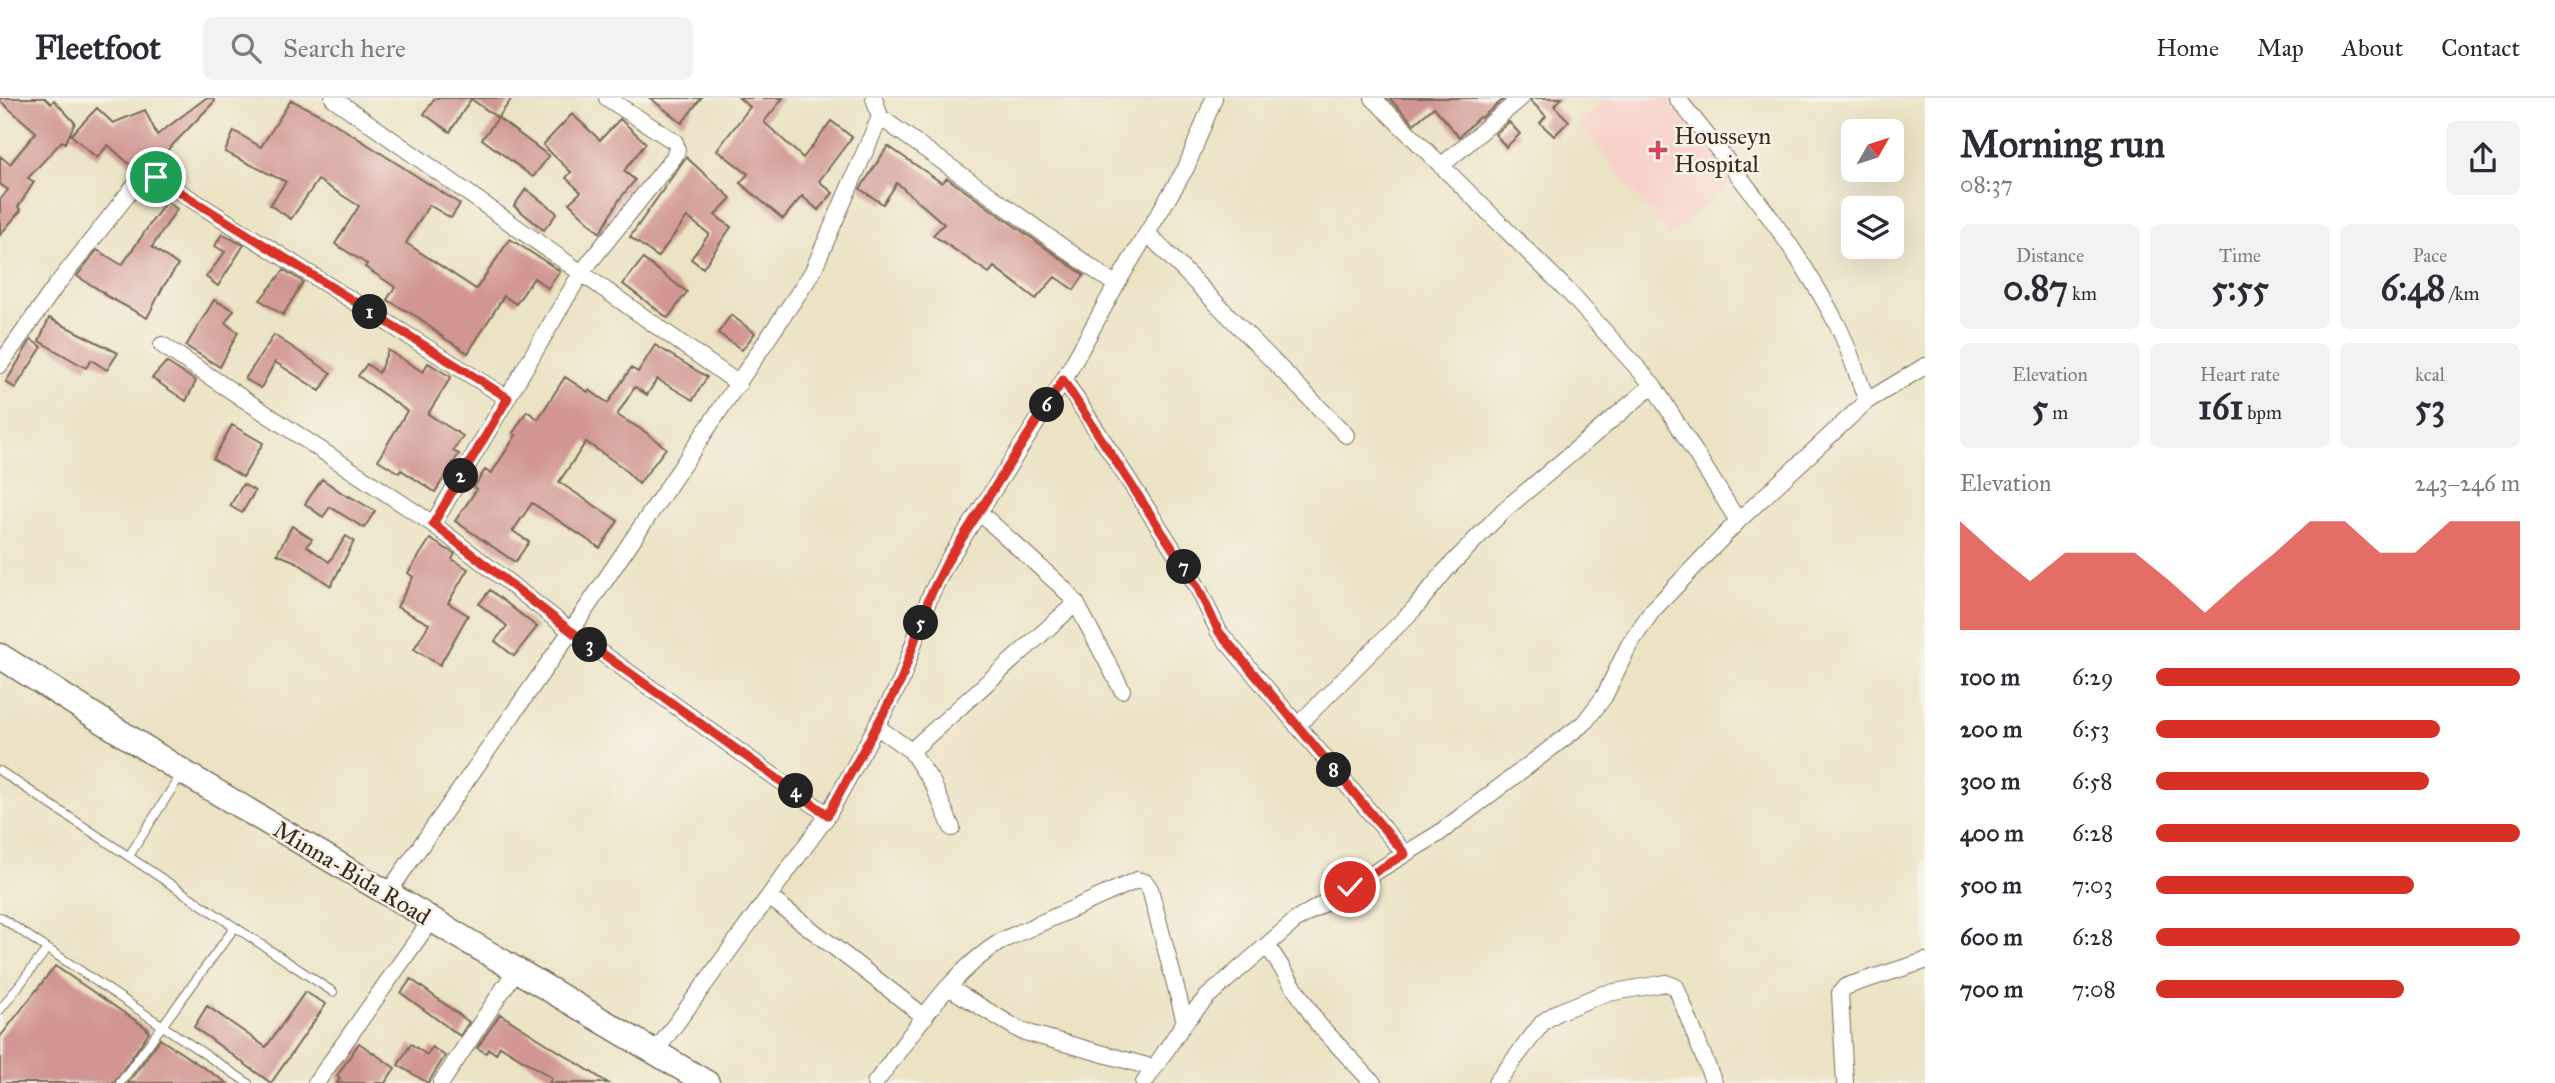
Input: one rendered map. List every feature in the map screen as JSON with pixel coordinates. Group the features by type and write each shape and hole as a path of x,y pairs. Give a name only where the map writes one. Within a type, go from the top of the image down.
{"main road":[{"name":"Minna-Bida Road","path":"0,656 183,772 656,1051 705,1083"}],"street":[{"path":"333,98 738,384"},
{"path":"433,524 581,273 674,157 677,149 674,142 607,98"},
{"path":"874,98 880,117 1116,285"},
{"path":"656,1051 828,815 901,681 929,598 947,562 1063,380 1186,168 1214,98"},
{"path":"1373,98 1564,288 1653,385 1738,521"},
{"path":"1441,166 1521,98"},
{"path":"1677,98 1730,164 1812,279 1839,328 1867,401"},
{"path":"387,894 571,631 812,273 880,117"},
{"path":"0,365 55,287 130,191 139,180 148,176 156,177 508,398"},
{"path":"1148,234 1346,435"},
{"path":"162,345 433,524 571,631 828,815"},
{"path":"1144,1083 1185,1022 1207,997 1296,920 1438,834 1584,723 1604,697 1629,645 1652,611 1738,521 1867,401 1925,366"},
{"path":"1063,380 1197,586 1219,632 1405,854"},
{"path":"1297,726 1406,618 1446,570 1503,511 1653,385"},
{"path":"979,512 1063,587 1076,603 1122,690"},
{"path":"911,751 1076,603"},
{"path":"876,726 911,751 933,784 952,828"},
{"path":"875,1083 948,986 987,949 1137,880 1145,882 1150,889 1185,1022"},
{"path":"769,897 925,1017"},
{"path":"316,1083 431,920"},
{"path":"1267,945 1318,1024 1373,1083"},
{"path":"1845,1083 1840,993 1845,987 1925,961"},
{"path":"441,1083 516,970"},
{"path":"1496,1083 1543,1022 1558,1012 1603,994 1666,983 1676,987 1714,1083"},
{"path":"948,986 1021,1031 1154,1068"}],"lane":[{"path":"0,771 333,992"},
{"path":"129,856 183,772"},
{"path":"0,918 248,1083"},
{"path":"120,1083 235,927"},
{"path":"0,1010 47,949"}],"shaded area":[{"name":"Housseyn Hospital","path":"1605,98 1677,98 1739,176 1670,236 1577,123"}],"building":[{"path":"0,98 45,98 51,104 54,100 75,123 65,143 62,141 28,178 34,182 18,207 21,210 0,235 0,200 8,190 0,184 0,156 10,164 36,132 0,101"},
{"path":"206,98 215,101 160,158 159,156 136,170 108,145 97,158 71,135 97,108 113,123 145,110 157,135"},
{"path":"435,98 512,98 498,118 471,99 450,132 424,114"},
{"path":"650,98 701,98 682,123"},
{"path":"739,98 783,98 764,122 803,158 831,121 852,137 819,181 833,193 818,210 802,196 783,219 740,183 748,174 717,150 750,107"},
{"path":"1389,98 1505,98 1479,117 1459,137 1434,107 1414,124"},
{"path":"1531,98 1562,98 1554,106 1569,121 1554,136 1540,123 1546,116"},
{"path":"291,100 323,116 460,204 451,218 429,205 406,243 476,289 510,239 560,271 548,288 534,278 516,304 504,296 468,353 444,338 419,318 387,300 395,287 365,267 367,264 335,244 359,206 318,180 291,219 270,205 286,182 225,152 234,131 261,147"},
{"path":"572,114 600,140 620,119 646,143 624,171 635,180 619,200 600,233 569,203 581,192 566,178 571,172 543,145"},
{"path":"498,118 549,156 533,177 482,139"},
{"path":"1509,122 1520,134 1506,147 1495,134"},
{"path":"888,146 942,183 947,178 1084,275 1074,290 1055,277 1036,299 994,267 989,273 933,235 944,224 897,183 883,204 860,189"},
{"path":"686,157 731,198 715,215 731,227 703,268 691,259 709,234 687,217 658,257 630,237"},
{"path":"526,189 557,213 544,230 514,206"},
{"path":"166,201 177,209 152,247 178,265 147,318 77,276 97,250 122,265"},
{"path":"222,234 244,245 218,286 206,277 225,252 215,246"},
{"path":"643,259 687,292 668,318 623,284"},
{"path":"284,270 303,282 283,315 260,300"},
{"path":"214,300 234,310 225,323 238,332 220,367 186,346"},
{"path":"731,315 755,333 742,350 718,333"},
{"path":"49,318 118,353 107,370 91,360 86,368 39,341"},
{"path":"274,335 331,373 320,391 275,362 261,388 245,379"},
{"path":"31,340 42,347 15,388 6,382"},
{"path":"655,345 707,377 693,400 657,379 647,395 635,387 617,415 666,448 639,484 622,467 586,442 559,482 618,521 600,548 532,503 513,531 529,542 515,562 455,521 477,489 474,487 485,470 491,474 516,435 513,433 527,411 538,419 565,377 608,403 631,368 638,372"},
{"path":"388,350 423,372 428,363 451,377 428,414 463,436 453,451 459,454 435,492 401,470 399,473 378,460 407,411 358,376 367,364 379,373"},
{"path":"166,362 196,381 186,401 152,378"},
{"path":"232,425 263,443 243,477 213,459"},
{"path":"322,479 375,511 364,528 330,507 323,517 305,504"},
{"path":"243,484 255,491 242,513 230,506"},
{"path":"292,526 312,539 307,546 329,562 346,536 354,541 331,586 296,562 277,554"},
{"path":"430,539 455,554 452,559 468,569 448,603 468,615 440,665 414,649 429,624 397,607 413,577 408,573"},
{"path":"490,590 537,627 514,656 495,641 507,626 479,604"},
{"path":"55,966 148,1029 149,1032 114,1083 0,1083 0,1037"},
{"path":"411,979 469,1022 460,1036 401,993"},
{"path":"305,992 326,1004 271,1083 194,1027 207,1006 266,1047"},
{"path":"500,1014 608,1083 549,1083 552,1078 500,1046 496,1054 489,1049 486,1053 477,1048"},
{"path":"160,1039 227,1083 128,1083"},
{"path":"359,1043 395,1068 385,1083 337,1083 340,1078 337,1076"},
{"path":"411,1044 427,1055 432,1047 445,1056 428,1083 398,1065"}],"place":[{"name":"Housseyn Hospital","path":"1658,150"}],"route":[{"path":"156,177 508,398 433,524 571,631 828,815 901,681 929,598 947,562 1063,380 1197,586 1219,632 1405,854 1350,887"}]}
